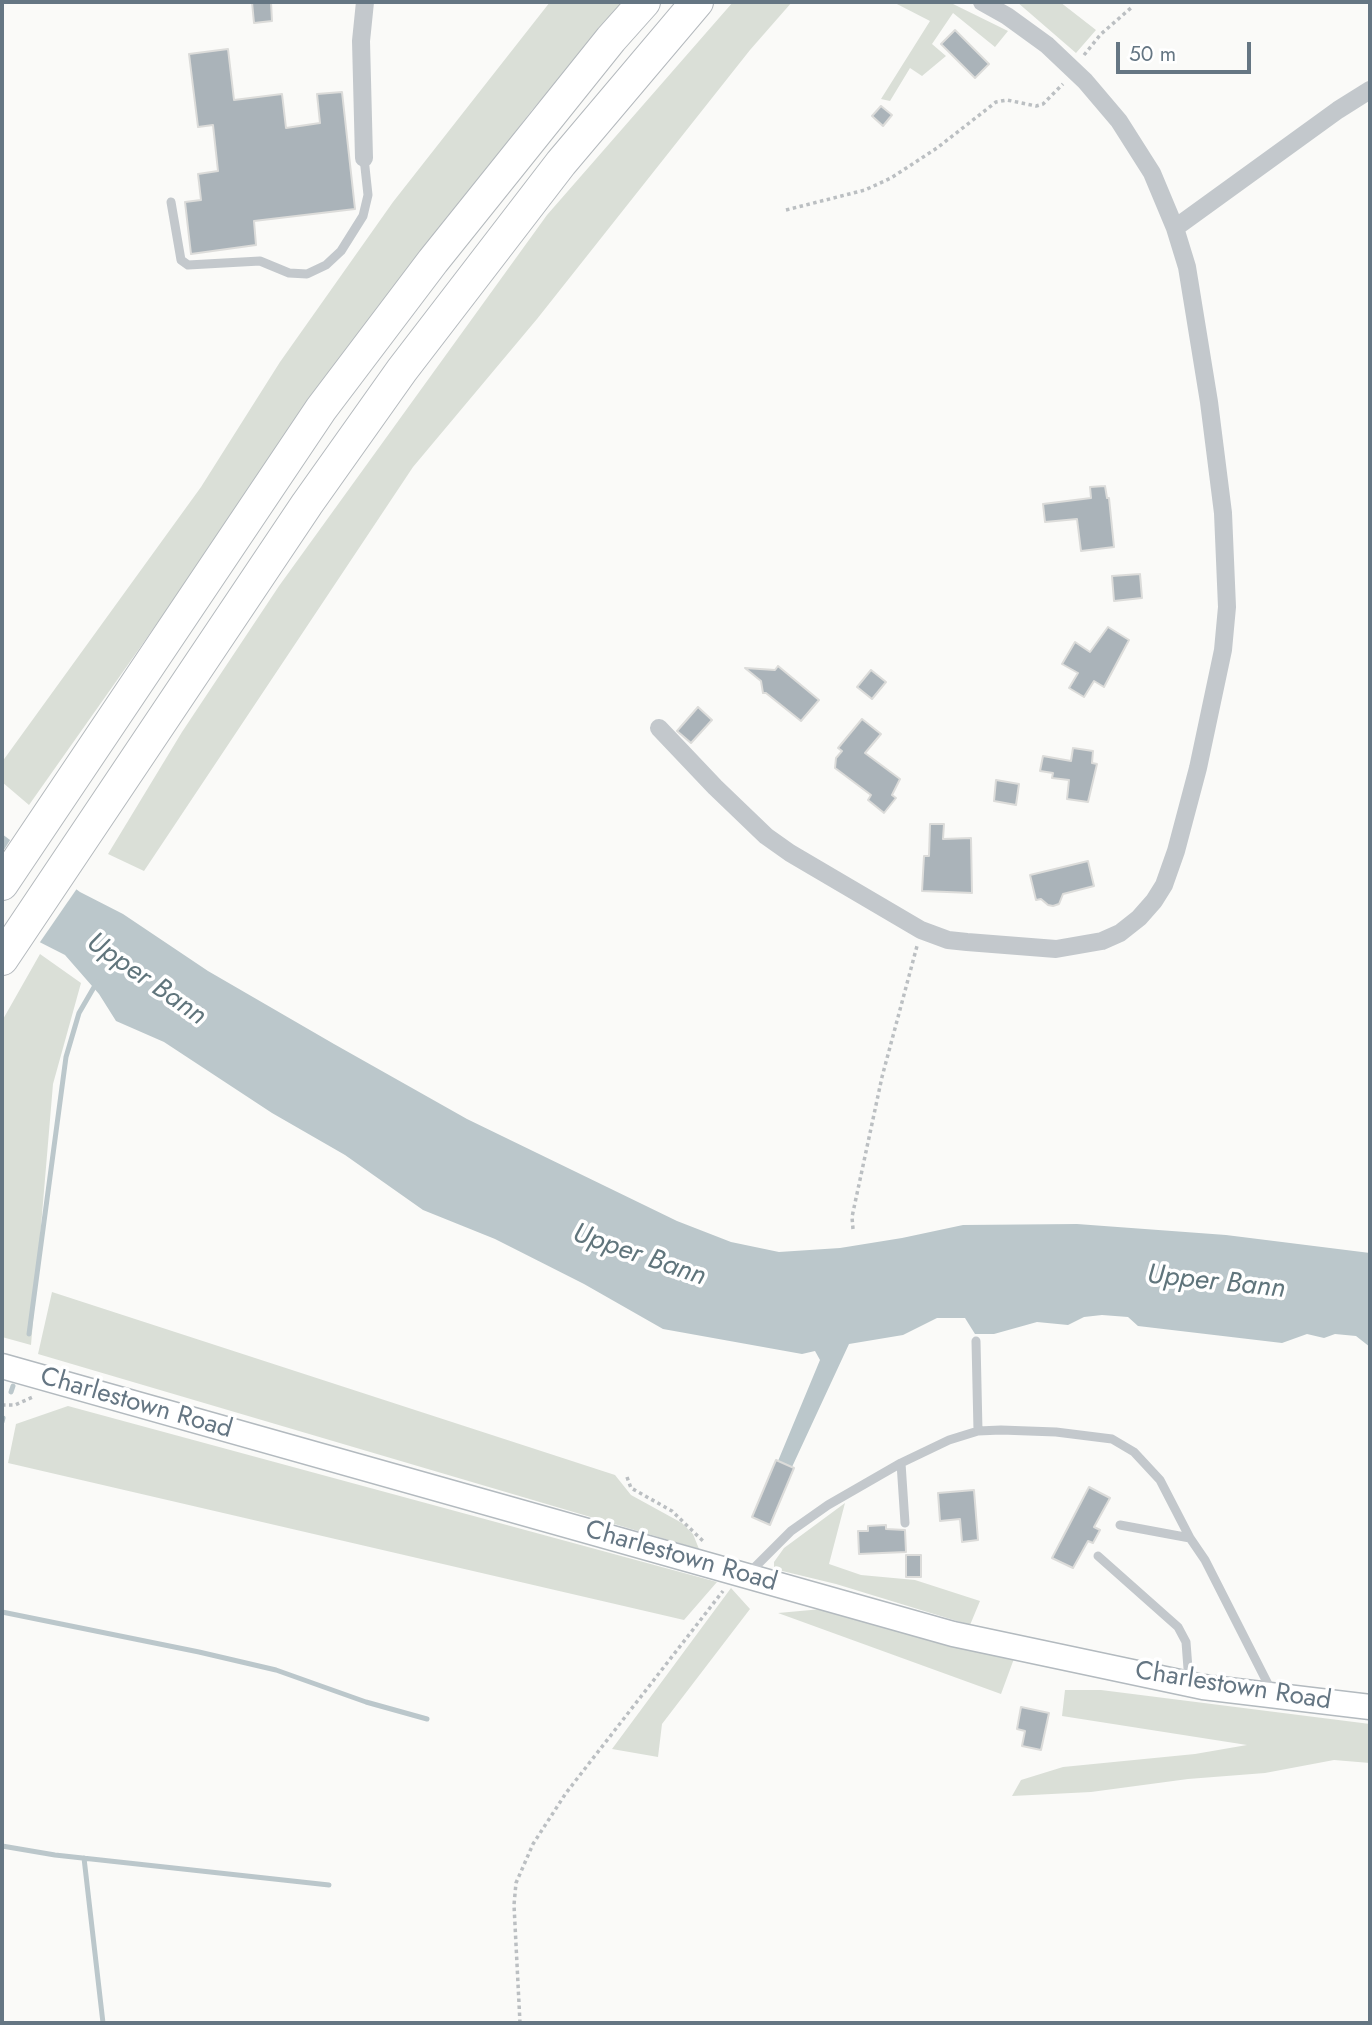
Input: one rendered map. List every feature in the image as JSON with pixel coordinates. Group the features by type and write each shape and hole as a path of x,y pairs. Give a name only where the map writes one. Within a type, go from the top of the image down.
{"highway":[{"path":"2,884 321,409 433,261 611,39 644,2"},
{"path":"2,959 307,505 402,370 561,163 697,2"}],"main road":[{"name":"Charlestown Road","path":"2,1366 953,1634 1189,1684 1370,1707"}],"street":[{"path":"364,159 361,41 365,2"},
{"path":"659,728 766,836 921,930 948,940 1056,949 1102,941 1120,933 1147,909 1164,885 1198,768 1223,650 1227,607 1223,513 1209,402 1187,267 1175,228 1152,173 1119,121 1073,69 1047,45 1007,16 982,2"},
{"path":"1175,228 1338,110 1370,90"}],"lane":[{"path":"172,202 181,260 188,265 260,261 289,273 307,274 326,265 341,251 363,216 368,195 364,159"},
{"path":"976,1340 978,1431"},
{"path":"733,1572 828,1505 901,1463 949,1440 978,1431 1056,1432 1101,1437 1134,1452 1160,1480 1190,1538 1205,1560 1273,1695"},
{"path":"901,1463 905,1523"},
{"path":"1120,1525 1190,1538"},
{"path":"1098,1556 1178,1628 1186,1642 1189,1684"}],"path":[{"path":"786,210 865,190 891,178 937,148 996,102 1007,100 1036,106 1048,102 1101,34 1132,7"},
{"path":"853,1229 852,1217 881,1077 921,930"},
{"path":"2,1405 15,1405 34,1398 43,1378"},
{"path":"520,2023 514,1905 516,1883 533,1844 566,1793 733,1572 690,1526 672,1511 631,1488 627,1477"}],"shaded area":[{"path":"550,2 627,2 532,110 371,320 29,805 2,782 2,762 201,487 280,362 393,202"},
{"path":"733,2 792,2 750,50 537,319 413,467 144,871 108,854 182,732 279,586 547,215"},
{"path":"893,2 949,2 1008,31 995,47 953,13 932,44 946,56 922,76 910,68 890,101 881,99 930,21"},
{"path":"1017,2 1060,2 1096,30 1076,53"},
{"path":"40,954 81,983 53,1084 31,1345 2,1337 2,1021"},
{"path":"52,1292 615,1475 631,1495 682,1523 693,1534 699,1549 38,1354"},
{"path":"68,1406 717,1582 684,1620 8,1463 16,1424"},
{"path":"845,1503 829,1564 861,1575 915,1580 980,1601 970,1625 836,1584 774,1569 774,1562 784,1548"},
{"path":"731,1588 750,1609 662,1724 658,1757 612,1749"},
{"path":"822,1609 1015,1656 1001,1694 778,1613"},
{"path":"1065,1690 1101,1690 1370,1724 1370,1763 1334,1760 1265,1773 1188,1779 1091,1792 1012,1796 1021,1780 1063,1767 1195,1754 1247,1745 1062,1716"}],"water":[{"name":"Upper Bann","path":"2,834 80,892 123,914 208,971 467,1119 677,1221 731,1242 779,1252 840,1248 963,1225 1077,1224 1226,1235 1370,1253 1370,1347 1356,1336 1335,1334 1324,1338 1307,1334 1282,1343 1138,1326 1128,1317 1102,1315 1084,1317 1068,1325 1037,1322 994,1334 975,1334 965,1318 937,1318 903,1335 849,1344 792,1467 778,1461 820,1360 815,1351 802,1354 663,1329 584,1284 495,1239 423,1210 345,1155 272,1113 164,1042 116,1021 99,994 65,955 2,923"}],"pier":[{"path":"12,837 78,887 38,945 2,927 2,853"}],"building":[{"path":"252,2 271,2 272,21 254,23"},
{"path":"955,30 989,64 975,78 941,44"},
{"path":"228,49 234,100 282,94 286,128 320,123 317,94 342,92 355,209 254,221 256,245 191,254 185,202 201,200 198,174 218,171 213,125 198,127 189,54"},
{"path":"881,106 892,115 883,126 872,116"},
{"path":"1105,486 1109,498 1114,547 1081,551 1077,519 1045,522 1043,504 1091,498 1090,487"},
{"path":"1140,574 1142,598 1114,601 1112,576"},
{"path":"1108,627 1129,640 1104,687 1094,681 1084,697 1069,688 1078,673 1062,664 1075,642 1090,652"},
{"path":"778,666 819,700 801,721 763,693 761,681 745,668 775,670"},
{"path":"871,670 886,682 872,699 857,687"},
{"path":"698,707 712,720 691,743 677,731"},
{"path":"862,719 881,734 865,753 900,779 892,795 896,798 884,813 868,800 871,795 835,768 836,758 842,751 838,748"},
{"path":"1073,748 1093,751 1092,763 1097,764 1088,802 1067,799 1069,780 1052,778 1053,773 1040,771 1043,756 1071,761"},
{"path":"996,780 1019,784 1016,805 994,801"},
{"path":"930,824 944,824 943,839 971,838 972,893 922,891 924,856 929,856"},
{"path":"1088,861 1094,886 1063,894 1059,904 1053,906 1041,899 1036,900 1030,875"},
{"path":"776,1460 794,1468 770,1525 752,1517"},
{"path":"1089,1487 1110,1498 1094,1527 1100,1530 1093,1543 1088,1541 1073,1568 1052,1558"},
{"path":"974,1490 978,1540 962,1542 960,1519 940,1521 938,1493"},
{"path":"886,1525 886,1529 905,1530 906,1552 859,1554 858,1531 868,1531 868,1526"},
{"path":"906,1555 921,1555 921,1577 906,1577"},
{"path":"1021,1707 1049,1713 1041,1750 1022,1746 1025,1731 1017,1729"}],"waterway":[{"name":"Upper Bann","path":"29,1334 66,1057 79,1013 97,982"},
{"path":"11,1392 13,1386"},
{"path":"2,1422 3,1418"},
{"path":"2,1612 276,1670 366,1702 427,1719"},
{"path":"2,1846 55,1855 329,1885"},
{"path":"84,1858 103,2023"}]}
